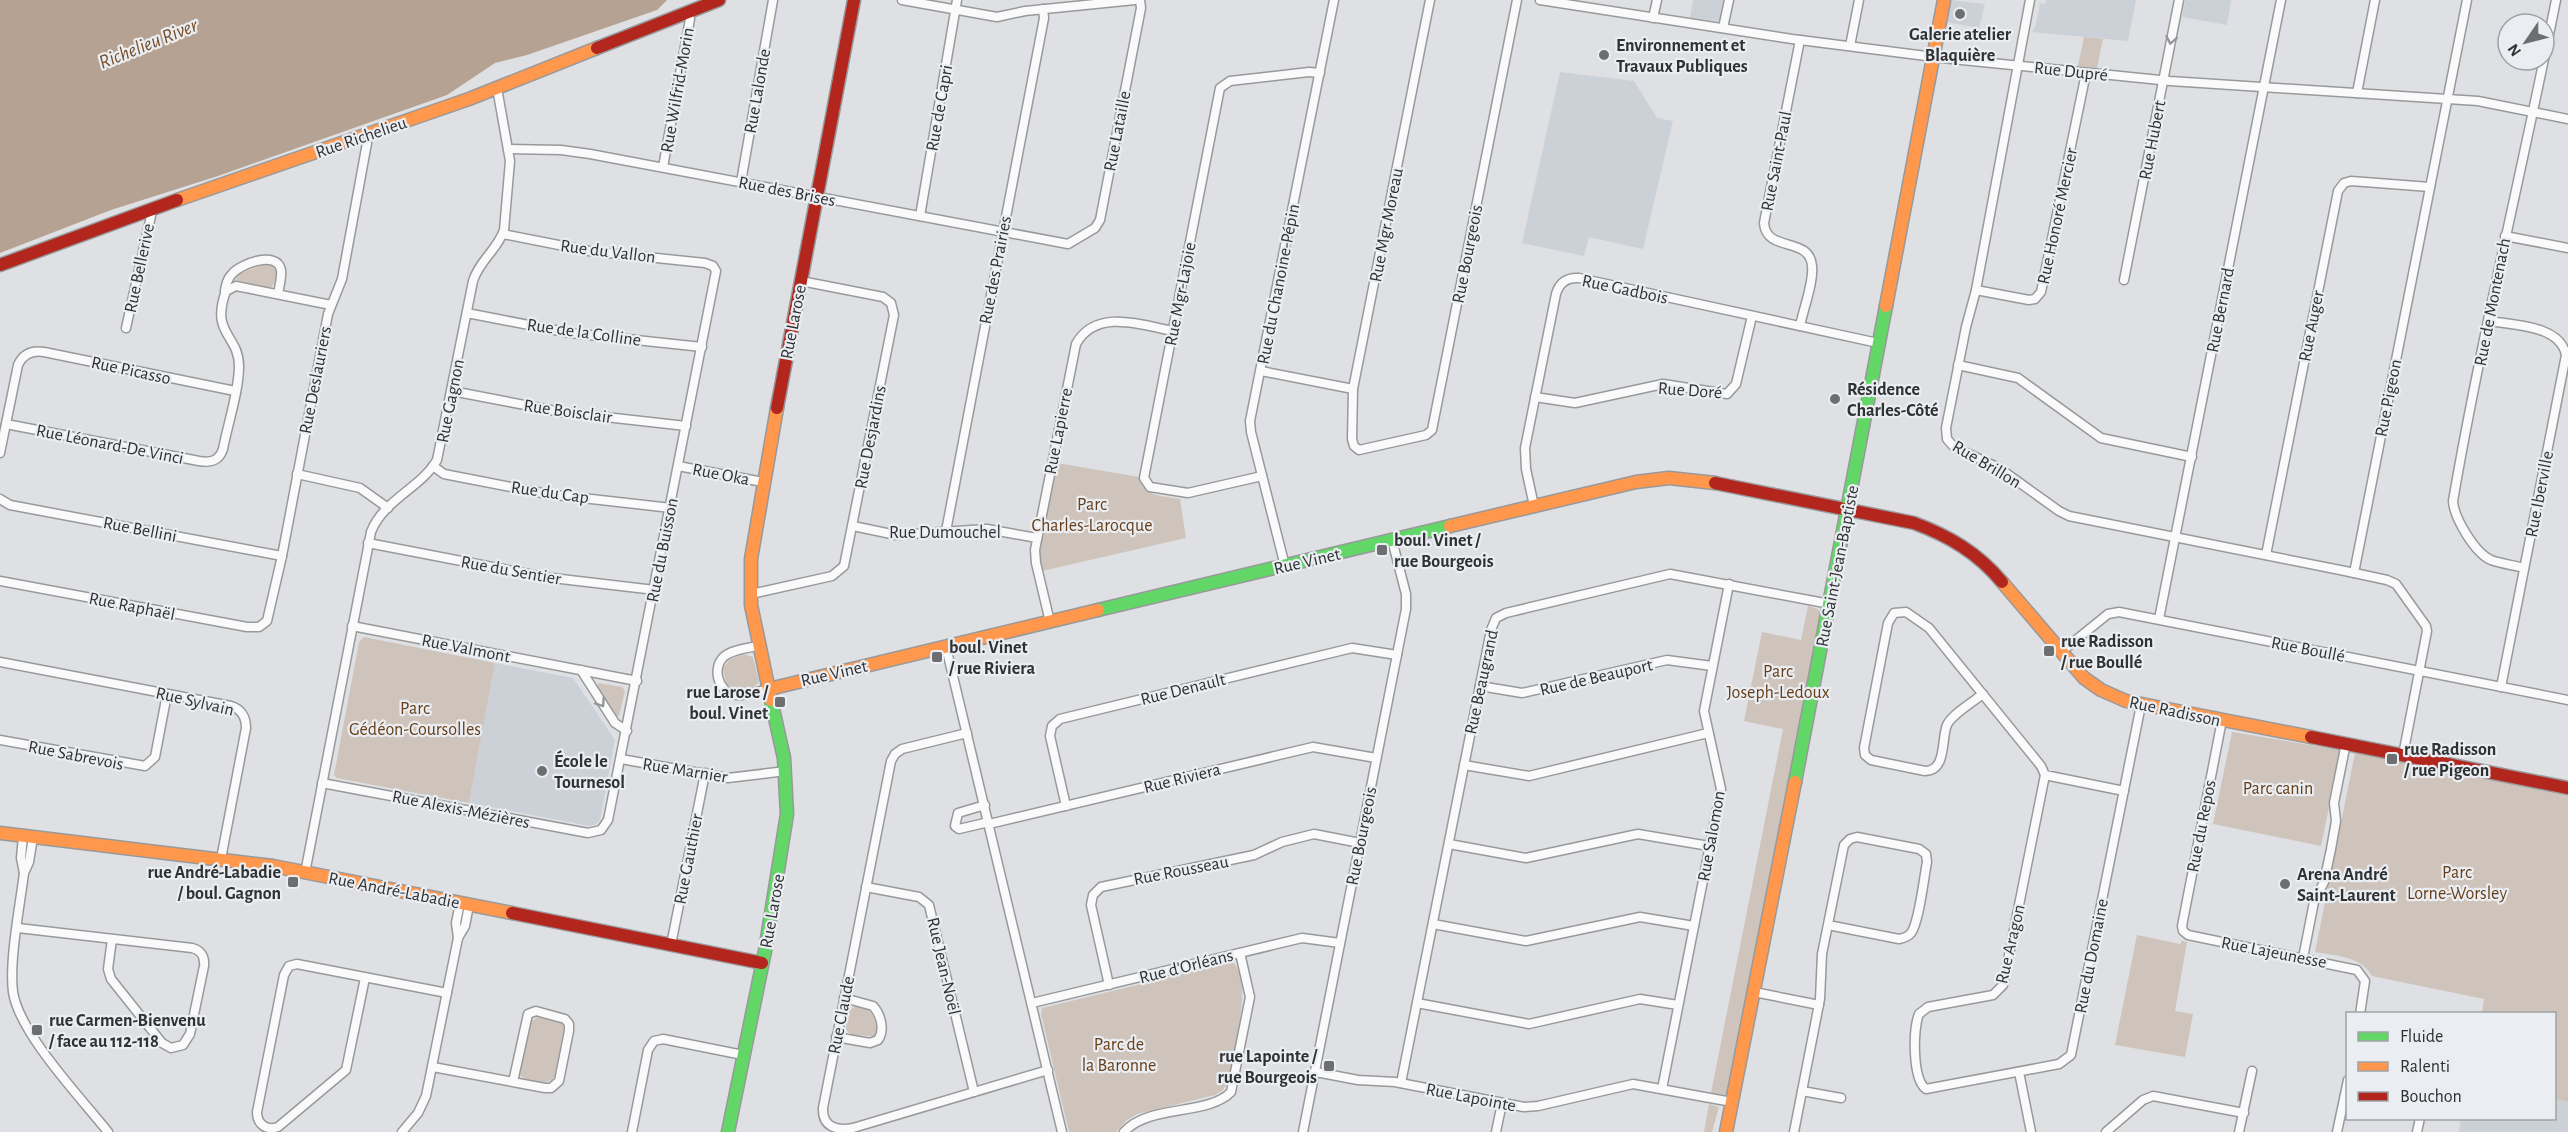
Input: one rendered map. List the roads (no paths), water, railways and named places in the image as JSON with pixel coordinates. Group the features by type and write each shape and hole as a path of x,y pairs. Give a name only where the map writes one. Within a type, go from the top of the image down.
{"street":[{"name":"Rue Richelieu","path":"0,265 150,209 366,136 497,88 719,0"},
{"name":"Rue Lalonde","path":"741,182 773,0"},
{"name":"Rue Larose","path":"728,1132 785,838 787,803 786,771 758,646 751,594 752,547 854,0"},
{"path":"902,0 997,17 1089,2 1135,0"},
{"name":"Rue de Capri","path":"920,216 957,0"},
{"name":"Rue Lataille","path":"1065,244 1073,242 1093,229 1100,220 1141,8 1140,0"},
{"name":"Rue du Chanoine-Pépin","path":"1284,566 1250,428 1334,0"},
{"name":"Rue Mgr Moreau","path":"1356,449 1353,444 1351,427 1353,389 1430,0"},
{"name":"Rue Bourgeois","path":"1356,449 1364,450 1394,443 1428,434 1432,430 1517,0"},
{"name":"Rue Dupré","path":"1540,0 1800,40 1933,57 2163,80 2478,101 2568,119"},
{"path":"1653,18 1657,0"},
{"path":"1723,28 1729,0"},
{"path":"1850,46 1859,0"},
{"name":"Rue Saint-Jean-Baptiste","path":"1726,1132 1830,604 1944,0"},
{"name":"Rue Brillon","path":"2030,0 1976,290 1946,431 1952,446 1999,468 2065,515 2354,573"},
{"name":"Rue Hubert","path":"2124,280 2179,0"},
{"name":"Rue Bernard","path":"2159,619 2281,0"},
{"path":"2357,93 2375,0"},
{"name":"Rue Pigeon","path":"2354,573 2467,0"},
{"name":"Rue de Montenach","path":"2524,568 2492,560 2484,555 2457,518 2453,505 2505,236 2556,0"},
{"name":"Rue des Prairies","path":"946,531 1044,18 1043,9"},
{"name":"Rue Wilfrid-Morin","path":"663,167 690,19 688,13"},
{"name":"Rue Saint-Paul","path":"1800,40 1764,222 1772,239 1801,249 1810,259 1812,270 1800,326"},
{"name":"Rue Mgr-Lajoie","path":"1262,476 1184,494 1152,488 1145,482 1221,86 1230,81 1309,72 1320,73"},
{"name":"Rue Honoré Mercier","path":"1976,290 2029,300 2035,299 2041,292 2086,73"},
{"name":"Rue Gagnon","path":"305,873 368,543 375,522 433,466 440,451 476,273 503,234 509,176 508,149 497,88"},
{"name":"Rue Deslauriers","path":"263,625 269,617 282,556 331,305 342,279 367,143 366,136"},
{"name":"Rue des Brises","path":"508,149 568,151 663,167 1065,244"},
{"name":"Rue Auger","path":"2266,555 2338,191 2344,183 2351,181 2430,187"},
{"name":"Rue Bellerive","path":"126,328 151,216 150,209"},
{"name":"Rue du Vallon","path":"503,234 573,248 705,263 714,267"},
{"path":"2505,236 2568,248"},
{"path":"235,391 239,362 222,325 221,314 228,280 235,271 267,259 276,262 281,270 278,294"},
{"name":"Rue du Buisson","path":"601,830 608,820 627,731 716,275 714,267"},
{"name":"Rue Gadbois","path":"1534,506 1525,453 1557,291 1568,279 1579,278 1878,343"},
{"name":"Rue Desjardins","path":"751,594 839,572 846,561 894,310 890,301 881,296 801,281"},
{"path":"224,294 229,288 236,286 331,305"},
{"name":"Rue de la Colline","path":"467,313 570,333 702,348"},
{"name":"Rue Doré","path":"1535,397 1575,403 1663,384 1727,394 1737,384 1752,316"},
{"name":"Rue Lapierre","path":"1050,622 1036,563 1037,538 1073,354 1079,338 1093,327 1113,321 1173,331"},
{"name":"Rue Iberville","path":"2489,321 2550,334 2560,341 2565,352 2501,687"},
{"name":"Rue Picasso","path":"6,424 18,365 27,354 44,352 235,391"},
{"path":"1959,365 2018,378 2101,438 2192,456"},
{"path":"1261,371 1353,389"},
{"name":"Rue Léonard-De Vinci","path":"6,424 199,461 214,460 224,449 235,391"},
{"name":"Rue Boisclair","path":"452,391 561,412 686,426"},
{"path":"0,453 6,424"},
{"name":"Rue du Cap","path":"433,466 444,474 547,494 670,508"},
{"name":"Rue Oka","path":"678,466 763,482"},
{"path":"297,474 360,488 388,508"},
{"name":"Rue Vinet","path":"769,689 1644,480 1677,478 1847,508"},
{"name":"Rue Bellini","path":"0,499 10,505 282,556"},
{"name":"Rue Radisson","path":"1847,508 1921,526 1963,546 1999,576 2079,673 2095,686 2113,696 2141,705 2346,743 2568,788"},
{"name":"Rue Dumouchel","path":"853,526 896,535 992,530 1037,538"},
{"name":"Rue Bourgeois","path":"1303,1132 1397,655 1406,598 1392,540"},
{"name":"Rue du Sentier","path":"368,543 544,577 655,590"},
{"path":"2354,573 2396,584 2424,622 2427,634 2403,755"},
{"name":"Rue Beaugrand","path":"1401,1083 1492,625 1503,613 1666,574 1682,575 1830,604"},
{"name":"Rue Raphaël","path":"0,581 247,627 263,625"},
{"name":"Rue Salomon","path":"1662,1089 1721,786 1704,707 1729,584"},
{"path":"1983,694 1948,723 1939,764 1933,770 1925,771 1873,761 1865,755 1864,748 1888,623 1894,613 1906,612 1929,628 1983,694 2040,766 2045,776 2124,791"},
{"name":"Rue Boullé","path":"2061,652 2111,613 2122,612 2568,700"},
{"name":"Rue Valmont","path":"352,626 637,681"},
{"path":"758,646 726,655 719,663 718,676 722,686 732,694 741,695 769,689"},
{"path":"946,647 1062,1132"},
{"name":"Rue Denault","path":"1066,806 1050,736 1052,726 1060,719 1352,648 1397,655"},
{"name":"Rue de Beauport","path":"1480,686 1522,693 1667,660 1712,666"},
{"name":"Rue Sylvain","path":"0,662 233,706 242,713 246,720 221,859"},
{"path":"581,670 615,723 627,731"},
{"name":"Rue Sabrevois","path":"0,740 145,766 153,761 156,754 167,694"},
{"name":"Rue du Domaine","path":"1923,1087 1932,1089 2061,1064 2072,1053 2141,705"},
{"name":"Rue du Repos","path":"2183,931 2182,926 2222,720"},
{"name":"Rue Claude","path":"967,733 905,748 894,756 890,766 822,1111 825,1121 833,1128 853,1128 1048,1070"},
{"path":"1464,765 1529,776 1708,733"},
{"path":"2303,958 2314,902 2324,882 2331,849 2336,821 2334,802 2346,743"},
{"name":"Rue Riviera","path":"984,805 958,813 955,826 958,829 989,823 1313,747 1376,758"},
{"name":"Rue Marnier","path":"621,759 732,778 786,771"},
{"name":"Rue Gauthier","path":"671,945 705,773"},
{"name":"Rue Aragon","path":"1923,1087 1919,1079 1915,1052 1917,1021 1920,1012 1928,1008 1993,995 2003,985 2045,776"},
{"name":"Rue Alexis-Mézières","path":"322,783 574,831 591,833 601,830"},
{"name":"Rue André-Labadie","path":"0,833 221,859 305,873 762,963"},
{"name":"Rue Rousseau","path":"1109,985 1091,905 1093,895 1101,887 1254,855 1282,842 1314,834 1360,843"},
{"path":"1449,844 1521,858 1535,857 1638,834 1709,846"},
{"path":"28,837 21,858 24,873 12,980 14,998 20,1015 32,1036 108,1132"},
{"path":"1794,1132 1819,1005 1822,956 1828,926 1844,846 1848,840 1857,837 1918,849 1926,854 1927,862 1914,929 1908,936 1899,939 1828,926"},
{"name":"Rue Jean-Noël","path":"866,887 919,897 929,905 974,1092"},
{"path":"404,1131 422,1104 433,1067 458,938 456,923 465,904"},
{"path":"1433,924 1526,941 1635,917 1650,917 1694,926"},
{"path":"18,928 112,939 194,949 202,954 204,966 190,1035 183,1045 171,1048 162,1044 111,979 108,969 112,939"},
{"name":"Rue Lajeunesse","path":"2183,931 2188,935 2349,967 2359,971 2364,976 2365,986 2360,1012"},
{"name":"Rue d'Orléans","path":"1032,1003 1302,938 1340,943"},
{"path":"1124,1132 1142,1119 1218,1100 1231,1092 1250,997 1240,953"},
{"path":"365,978 344,1072 278,1127 271,1129 264,1127 259,1122 258,1112 286,969 295,964 447,993"},
{"path":"1754,992 1819,1005"},
{"path":"836,1036 870,1043 878,1040 882,1032 878,1012 873,1006 844,998"},
{"path":"1417,1003 1529,1024 1640,999 1678,1005"},
{"path":"433,1067 513,1082 547,1088 556,1084 569,1029 565,1019 536,1011 528,1014 513,1082"},
{"path":"632,1132 648,1050 654,1041 663,1039 743,1055"},
{"path":"2240,1132 2252,1071"},
{"name":"Rue Lapointe","path":"1316,1072 1358,1080 1401,1083 1534,1107 1631,1084 1732,1102"},
{"path":"2019,1072 2031,1132"},
{"path":"2337,1132 2346,1089"},
{"path":"1802,1091 1841,1098"},
{"path":"2106,1132 2143,1100 2153,1096 2244,1113"},
{"path":"1496,1132 1502,1103"}],"water":[{"name":"Richelieu River","path":"0,0 667,0 657,10 527,55 495,63 447,95 218,176 111,210 0,253"}],"place":[{"name":"Galerie atelier Blaquière","path":"1960,14"},
{"name":"Environnement et Travaux Publiques","path":"1604,55"},
{"name":"Résidence Charles-Côté","path":"1835,399"},
{"name":"boul. Vinet / rue Bourgeois","path":"1382,550"},
{"name":"rue Radisson / rue Boullé","path":"2049,651"},
{"name":"boul. Vinet / rue Riviera","path":"937,657"},
{"name":"rue Larose / boul. Vinet","path":"780,702"},
{"name":"rue Radisson / rue Pigeon","path":"2392,759"},
{"name":"École le Tournesol","path":"542,771"},
{"name":"rue André-Labadie / boul. Gagnon","path":"293,882"},
{"name":"Arena André Saint-Laurent","path":"2285,884"},
{"name":"rue Carmen-Bienvenu / face au 112-118","path":"37,1030"},
{"name":"rue Lapointe / rue Bourgeois","path":"1329,1066"}],"park label":[{"name":"Parc Charles-Larocque","path":"1092,514"},
{"name":"Parc Joseph-Ledoux","path":"1778,681"},
{"name":"Parc Gédéon-Coursolles","path":"415,718"},
{"name":"Parc canin","path":"2278,788"},
{"name":"Parc Lorne-Worsley","path":"2457,882"},
{"name":"Parc de la Baronne","path":"1119,1054"}]}
